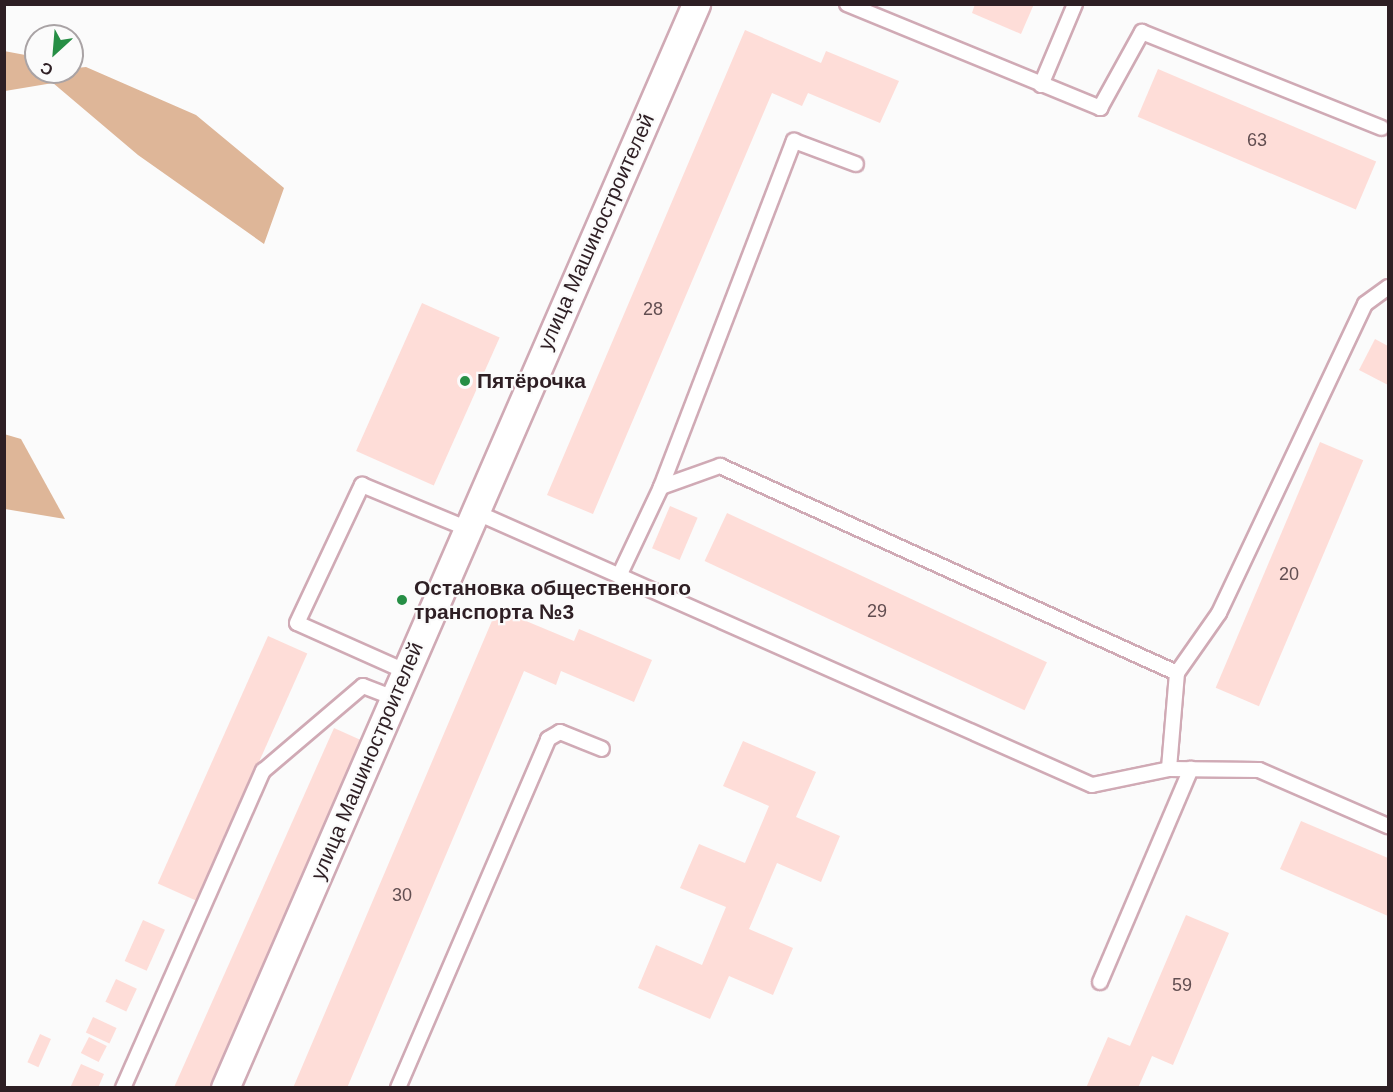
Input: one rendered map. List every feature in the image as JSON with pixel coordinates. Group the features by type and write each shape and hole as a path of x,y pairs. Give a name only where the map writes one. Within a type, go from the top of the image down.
{"street":[{"name":"улица Машиностроителей","path":"225,1088 395,698 470,519 696,4"}],"lane":[{"path":"847,4 1041,86 1100,108 1142,32 1382,128"},
{"path":"1041,86 1075,4"},
{"path":"619,576 661,487 794,141 856,164"},
{"path":"1169,769 1177,673 1219,613 1365,304 1389,287"},
{"path":"661,487 720,466 1177,673"},
{"path":"406,672 297,622 362,485 470,519 619,576 1092,785 1169,769 1259,770 1389,826"},
{"path":"123,1088 262,771 363,686 395,698"},
{"path":"398,1088 548,738 560,732 602,748"},
{"path":"1100,982 1191,769"}],"shaded area":[{"path":"4,51 24,55 24,84 47,84 5,91"},
{"path":"84,67 86,67 196,115 284,188 264,244 138,155 54,84 84,84"},
{"path":"4,434 21,439 65,519 5,509"}],"building":[{"path":"975,4 1034,4 1021,34 972,13"},
{"path":"745,30 821,63 826,51 899,81 880,123 808,93 802,106 772,93 593,514 547,495"},
{"path":"1158,69 1376,162 1356,209 1138,117"},
{"path":"422,303 500,338 434,486 356,451"},
{"path":"1375,339 1388,346 1388,385 1359,370"},
{"path":"1320,442 1363,460 1259,706 1216,688"},
{"path":"670,506 698,518 680,560 652,548"},
{"path":"727,513 1047,662 1025,710 705,561"},
{"path":"497,609 574,641 579,629 652,660 634,702 561,671 556,685 524,671 347,1088 293,1088"},
{"path":"268,636 307,653 197,901 158,884"},
{"path":"334,728 367,743 213,1088 174,1088"},
{"path":"743,741 816,772 796,817 840,836 821,882 777,863 749,929 793,948 773,995 729,976 710,1019 638,988 656,945 702,965 726,907 680,888 699,844 745,863 769,806 723,786"},
{"path":"1301,821 1388,858 1388,916 1280,869"},
{"path":"1186,915 1229,933 1173,1065 1152,1056 1138,1088 1086,1088 1108,1037 1130,1046"},
{"path":"143,920 165,930 147,971 125,961"},
{"path":"116,979 137,989 126,1011 105,1002"},
{"path":"93,1017 117,1028 109,1043 86,1032"},
{"path":"40,1034 51,1039 38,1067 27,1062"},
{"path":"89,1037 107,1046 99,1062 81,1053"},
{"path":"81,1064 104,1074 98,1088 70,1088"}],"place":[{"name":"Пятёрочка","path":"465,381"},
{"name":"Остановка общественного транспорта №3","path":"402,600"}]}
